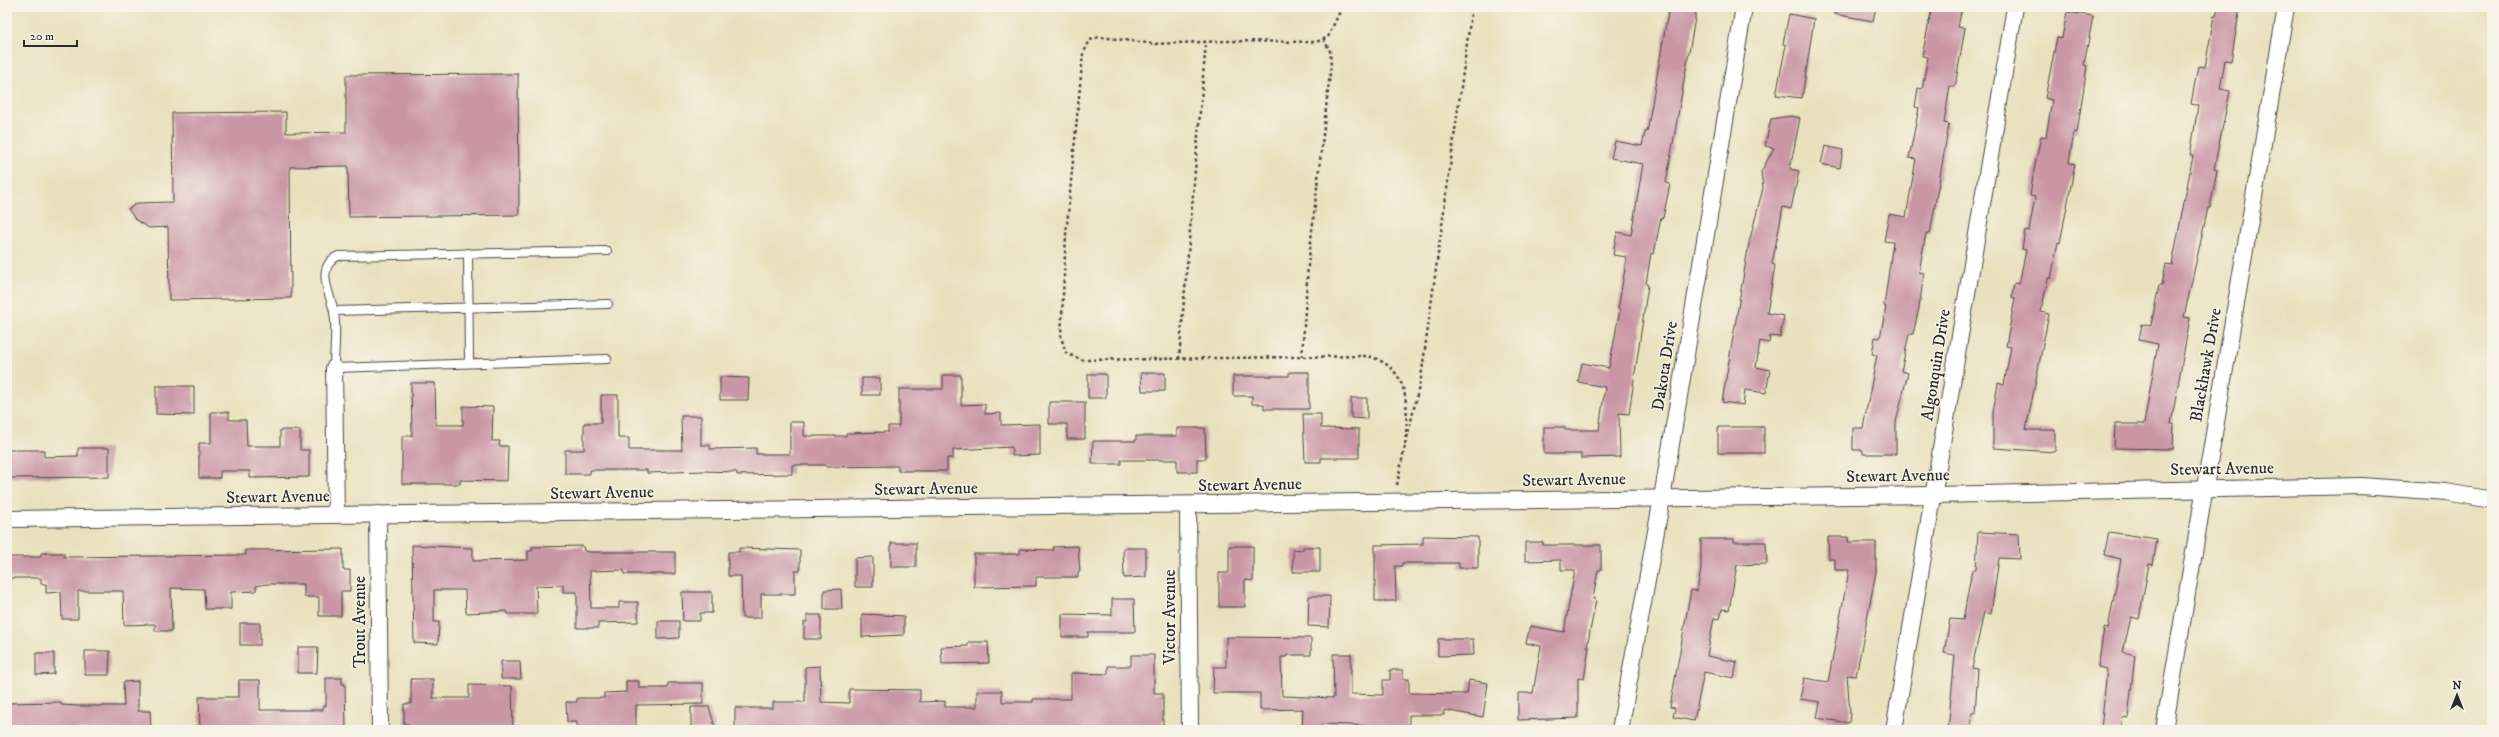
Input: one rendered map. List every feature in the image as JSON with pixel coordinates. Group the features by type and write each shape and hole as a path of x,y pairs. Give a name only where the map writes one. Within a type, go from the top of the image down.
{"street":[{"name":"Dakota Drive","path":"1620,730 1662,498 1744,7"},
{"name":"Algonquin Drive","path":"1894,730 2016,7"},
{"name":"Blackhawk Drive","path":"2164,730 2286,7"},
{"path":"334,368 336,515"},
{"name":"Stewart Avenue","path":"7,519 1188,505 1934,494 2205,488 2405,488 2446,492 2492,500"},
{"name":"Victor Avenue","path":"1188,505 1190,730"},
{"name":"Trout Avenue","path":"378,514 380,730"}],"lane":[{"path":"607,251 336,257 326,271 325,280 334,311 334,368 607,359"},
{"path":"468,253 470,363"},
{"path":"334,311 608,304"}],"path":[{"path":"1342,7 1334,26 1324,40 1316,42 1206,42 1155,44 1099,37 1087,43 1083,54 1066,228 1061,331 1066,353 1082,360 1368,356 1384,361 1392,366 1399,376 1406,404 1405,447"},
{"path":"1394,502 1421,378 1472,7"},
{"path":"1302,357 1308,266 1331,65 1330,51 1324,40"},
{"path":"1179,359 1206,42"}],"building":[{"path":"1669,7 1697,7 1666,183 1670,184 1663,218 1661,217 1654,254 1651,253 1646,284 1648,285 1629,414 1619,413 1620,457 1581,458 1581,454 1544,454 1544,427 1565,427 1565,430 1599,430 1605,387 1578,382 1582,363 1609,368 1620,309 1618,309 1627,257 1613,255 1617,232 1631,235 1643,164 1611,158 1615,141 1642,146 1645,132 1647,132"},
{"path":"1834,7 1876,7 1873,21 1834,14"},
{"path":"1932,7 1962,7 1958,27 1965,28 1955,87 1950,86 1944,123 1949,124 1930,234 1926,233 1919,272 1924,273 1919,308 1913,334 1909,334 1901,371 1908,373 1896,422 1896,454 1863,454 1863,450 1853,450 1853,428 1863,428 1877,355 1872,354 1875,337 1880,338 1886,307 1884,306 1893,242 1884,241 1889,214 1906,217 1916,159 1909,158 1919,108 1915,107 1918,88 1922,89 1928,57 1922,56"},
{"path":"2218,7 2240,7 2231,61 2225,60 2220,89 2230,91 2214,169 2217,170 2210,208 2208,208 2184,317 2190,318 2171,424 2174,424 2173,449 2114,448 2115,424 2144,424 2158,344 2139,340 2142,324 2151,326 2159,285 2162,285 2166,264 2172,265 2193,156 2190,156 2198,106 2191,104 2198,66 2205,67 2214,16 2216,16"},
{"path":"2067,12 2093,16 2084,65 2087,66 2077,133 2074,132 2069,163 2075,164 2060,243 2058,242 2051,279 2048,278 2041,312 2049,314 2026,430 2055,430 2055,452 1993,448 1993,413 1998,383 2004,385 2011,347 2006,346 2015,298 2012,297 2014,283 2019,284 2026,250 2022,249 2025,230 2029,231 2035,197 2030,196 2034,170 2041,136 2046,137 2052,100 2045,98 2057,37 2062,38"},
{"path":"1789,14 1814,19 1802,98 1776,95 1786,45 1783,44"},
{"path":"518,74 519,215 349,217 348,166 290,167 291,298 169,300 168,227 149,228 135,219 128,209 138,203 173,202 172,113 286,112 286,133 346,132 346,75"},
{"path":"1791,116 1800,118 1790,169 1799,171 1791,209 1783,207 1772,264 1775,265 1767,313 1784,316 1780,337 1770,336 1769,343 1760,341 1756,367 1770,370 1766,393 1745,390 1743,405 1722,402 1749,243 1763,188 1761,172 1774,148 1765,146 1771,119"},
{"path":"1825,146 1843,150 1840,168 1821,164"},
{"path":"1289,372 1309,372 1309,409 1264,409 1264,404 1252,404 1252,396 1233,396 1233,376 1289,376"},
{"path":"1141,373 1165,373 1165,391 1142,391"},
{"path":"1088,374 1106,374 1106,398 1088,398"},
{"path":"943,375 961,375 961,405 985,404 985,414 1001,413 1001,425 1040,424 1040,455 1012,456 1012,447 953,450 953,458 947,458 947,471 898,471 898,466 826,467 826,465 792,465 792,474 737,475 737,472 703,471 647,473 647,470 590,470 590,474 565,474 565,450 584,450 584,423 601,423 601,395 618,395 618,438 629,438 629,450 682,450 681,416 701,416 701,445 710,445 710,449 756,448 756,454 790,454 790,422 804,422 804,436 846,436 846,433 888,432 888,426 899,426 899,389 943,389"},
{"path":"720,377 749,378 748,400 720,400"},
{"path":"862,378 880,378 880,395 862,395"},
{"path":"411,383 435,383 436,425 463,425 463,406 493,407 492,441 500,441 499,446 508,446 507,481 460,480 460,484 402,484 402,436 412,436"},
{"path":"156,386 194,386 194,415 156,414"},
{"path":"1351,398 1367,398 1367,419 1351,418"},
{"path":"1049,402 1085,402 1085,439 1067,439 1067,424 1049,424"},
{"path":"211,412 229,412 229,420 246,420 247,446 280,446 280,430 300,430 300,450 309,450 309,477 250,478 250,471 220,471 220,478 199,478 199,443 211,443"},
{"path":"1303,414 1321,414 1321,428 1359,429 1359,458 1321,458 1321,462 1305,462"},
{"path":"1718,427 1764,427 1764,453 1718,453"},
{"path":"1177,428 1205,428 1206,459 1197,459 1197,472 1177,472 1177,460 1121,460 1121,464 1092,464 1093,441 1136,441 1136,436 1177,436"},
{"path":"78,448 109,448 109,477 7,478 8,450 44,450 44,457 78,456"},
{"path":"1978,532 2019,534 2020,559 1999,558 1991,614 1984,612 1972,668 1978,669 1975,713 1972,713 1970,730 1948,730 1955,655 1944,653 1950,619 1963,620 1972,570 1976,570"},
{"path":"2109,532 2157,539 2153,565 2149,564 2139,619 2131,617 2123,652 2135,655 2128,718 2123,717 2121,730 2101,730 2107,669 2098,667 2104,628 2108,629 2121,559 2104,555"},
{"path":"1423,536 1478,537 1478,568 1459,568 1459,563 1402,563 1402,566 1395,566 1396,601 1375,601 1375,545 1423,544"},
{"path":"1828,537 1848,537 1848,542 1876,542 1876,572 1856,676 1847,675 1850,713 1849,723 1817,718 1820,702 1800,699 1804,678 1828,682 1849,570 1835,570 1835,559 1829,559"},
{"path":"1701,539 1734,539 1734,542 1766,542 1767,564 1737,565 1729,610 1722,609 1720,619 1714,618 1707,656 1737,662 1734,678 1704,672 1694,721 1673,717 1675,708 1670,707 1691,590 1697,591 1701,569"},
{"path":"1525,542 1543,542 1543,545 1601,545 1601,570 1598,570 1593,599 1596,600 1587,647 1589,647 1584,679 1578,678 1578,718 1518,720 1518,693 1533,693 1541,646 1526,643 1530,626 1564,632 1575,570 1561,570 1561,560 1525,561"},
{"path":"891,543 916,543 916,567 891,567"},
{"path":"412,545 473,548 473,561 528,560 528,551 532,551 532,547 583,546 584,551 590,552 675,552 675,574 624,574 624,570 590,571 591,608 619,608 619,602 638,602 638,622 598,623 598,628 577,628 577,592 563,592 563,585 536,586 537,614 508,614 507,611 466,613 465,590 434,590 434,622 439,622 438,644 414,643"},
{"path":"1078,546 1080,572 1078,572 1078,577 1036,577 1036,586 974,587 974,554 1020,554 1020,549 1054,550 1053,547"},
{"path":"1229,546 1253,546 1253,581 1245,580 1245,607 1219,607 1219,573 1229,573"},
{"path":"1303,547 1320,547 1320,572 1293,572 1293,549 1303,550"},
{"path":"739,548 800,550 800,571 795,571 795,594 761,594 761,618 742,618 741,576 728,576 728,552 739,552"},
{"path":"1123,548 1146,548 1146,577 1124,578"},
{"path":"343,549 343,570 350,570 350,591 341,591 341,616 319,616 319,597 304,597 304,584 267,584 256,586 256,591 231,592 231,609 205,609 204,589 171,588 172,631 155,631 155,624 124,625 123,591 78,591 78,619 62,619 61,592 46,593 46,584 41,584 41,578 7,578 7,557 41,557 41,553 64,553 64,557 246,555 245,550"},
{"path":"873,557 873,587 855,587 855,558"},
{"path":"841,589 842,609 824,609 824,590"},
{"path":"682,592 712,592 712,613 700,613 700,621 683,621"},
{"path":"1309,596 1330,596 1329,627 1308,626"},
{"path":"1112,599 1134,599 1135,632 1088,632 1088,637 1062,637 1062,614 1112,615"},
{"path":"862,614 904,616 904,635 862,637"},
{"path":"807,615 821,615 821,639 804,639 804,622 807,622"},
{"path":"658,621 679,621 679,638 658,639"},
{"path":"240,623 260,623 260,645 240,645"},
{"path":"1226,637 1311,638 1311,655 1287,655 1286,657 1281,657 1282,696 1334,698 1333,654 1351,654 1351,694 1383,695 1383,680 1390,680 1390,670 1403,670 1403,679 1409,679 1409,693 1467,694 1469,680 1488,683 1483,717 1444,710 1444,715 1409,715 1409,727 1321,724 1321,730 1302,729 1303,709 1260,710 1260,693 1213,693 1214,667 1226,667"},
{"path":"1438,639 1473,639 1474,655 1438,656"},
{"path":"968,642 988,642 989,663 942,664 941,647 968,646"},
{"path":"298,647 318,647 317,673 298,673"},
{"path":"85,651 110,651 109,675 85,675"},
{"path":"36,653 54,653 54,674 36,675"},
{"path":"1131,655 1154,655 1154,693 1163,693 1163,730 932,730 932,728 735,730 735,708 773,708 773,702 805,702 805,667 820,666 821,702 849,703 849,689 920,690 920,702 945,701 945,707 977,707 977,691 1002,691 1002,702 1033,702 1033,699 1071,699 1071,673 1108,674 1108,666 1131,666"},
{"path":"501,661 520,661 521,679 501,679"},
{"path":"326,678 342,678 342,684 345,684 346,730 200,730 199,697 239,697 239,680 260,680 260,710 323,710 323,706 326,706"},
{"path":"411,679 433,679 433,698 469,698 469,685 512,686 513,729 409,730 409,724 404,724 404,704 411,704"},
{"path":"138,681 138,711 150,711 151,730 7,730 7,703 61,702 61,705 124,706 123,682"},
{"path":"626,681 639,681 639,688 668,688 668,683 703,683 703,704 636,705 636,730 577,730 577,722 567,722 566,702 577,702 577,698 604,698 604,693 626,692"},
{"path":"691,707 709,707 716,730 691,730"}]}
